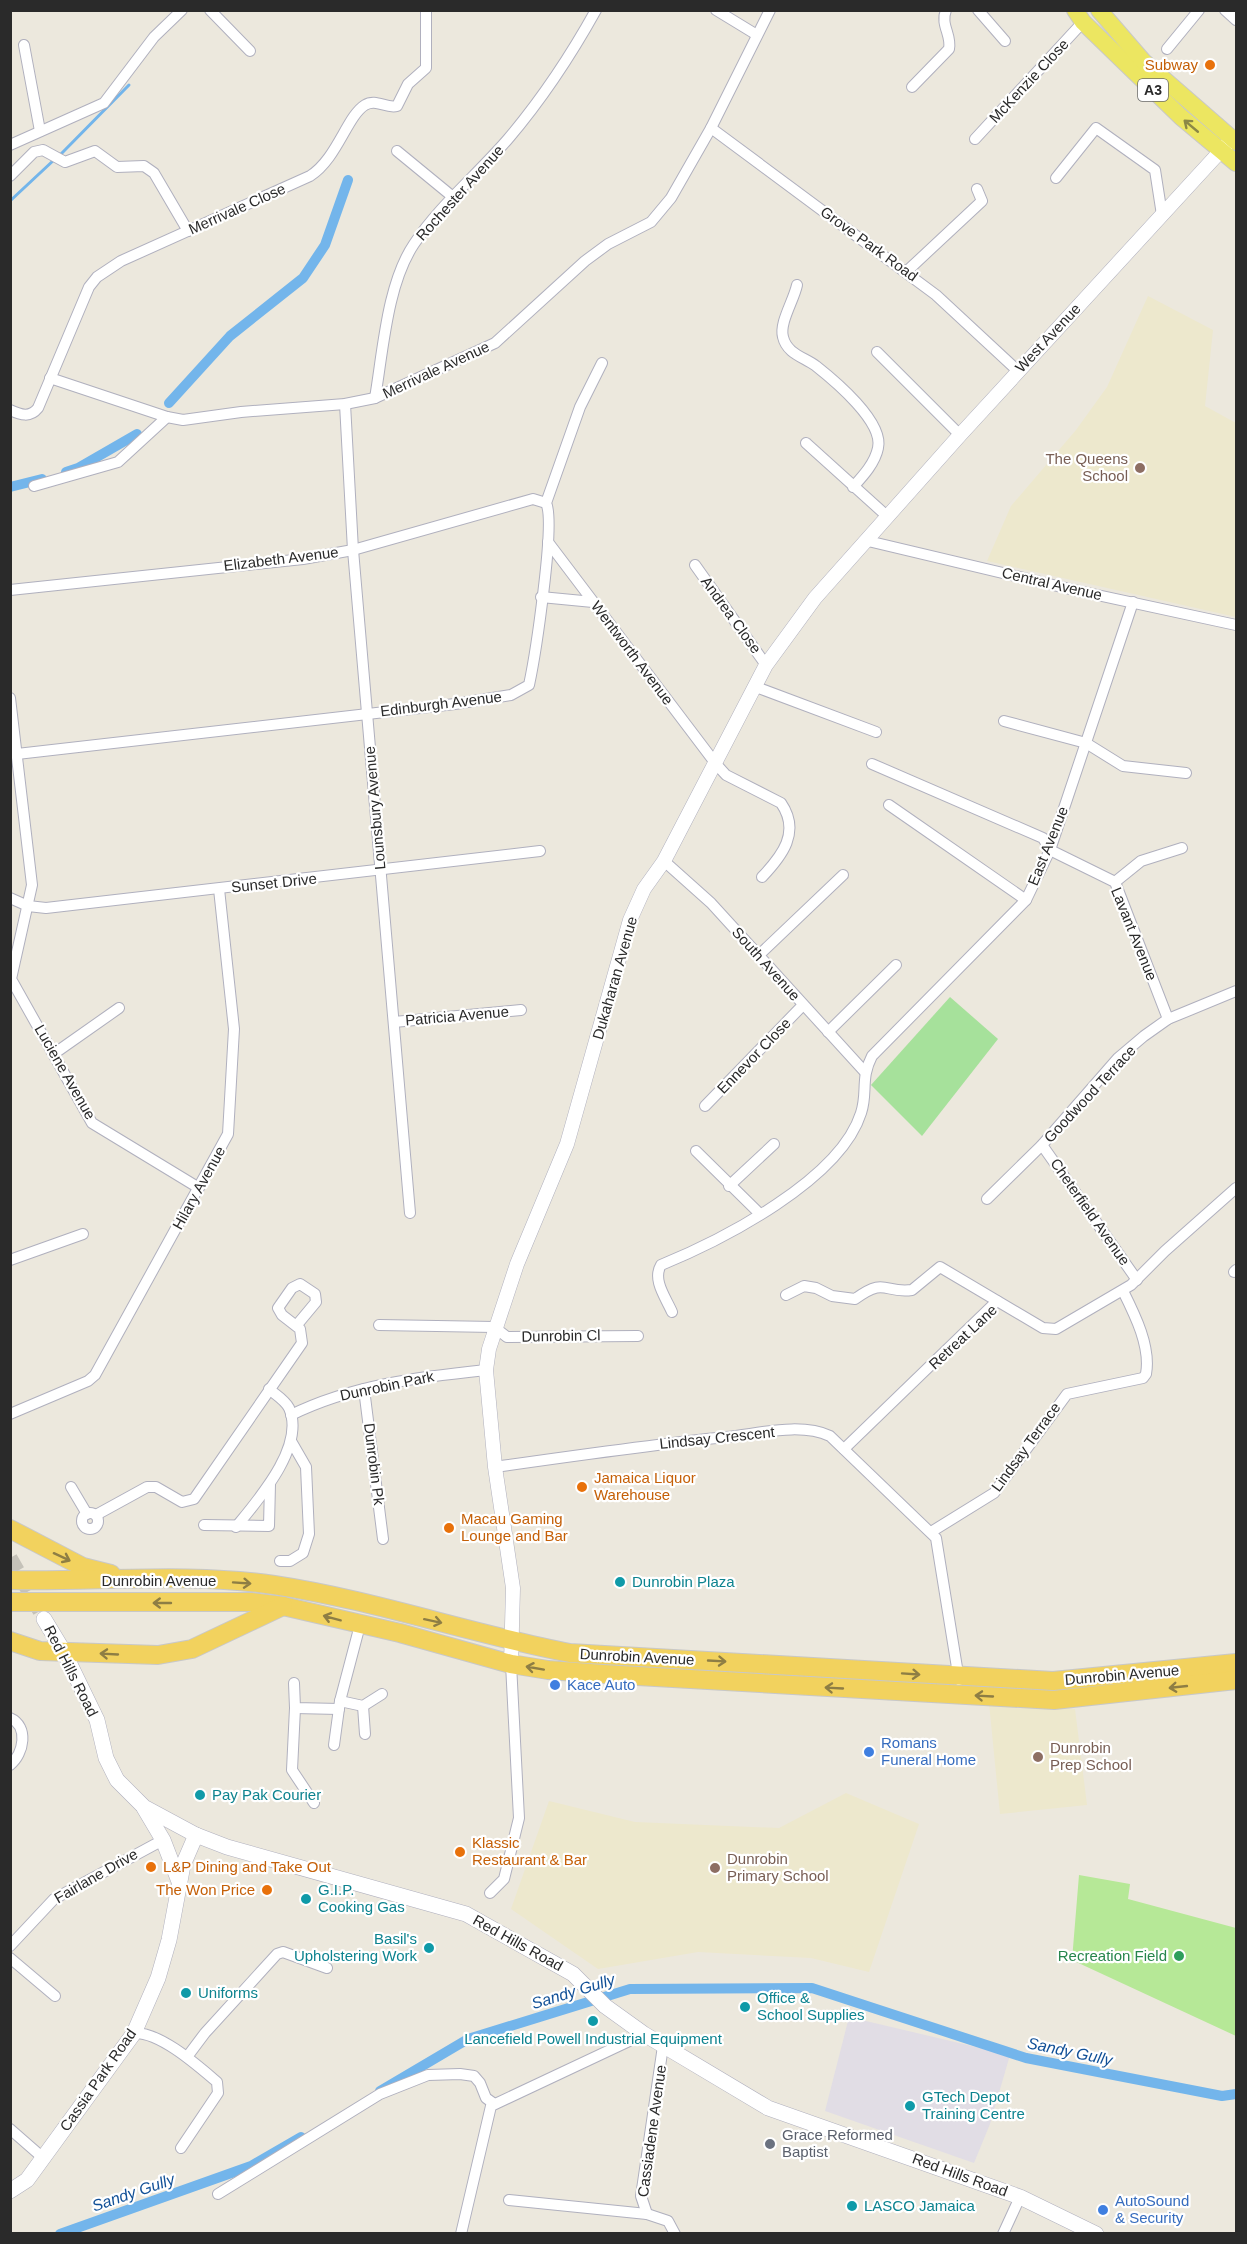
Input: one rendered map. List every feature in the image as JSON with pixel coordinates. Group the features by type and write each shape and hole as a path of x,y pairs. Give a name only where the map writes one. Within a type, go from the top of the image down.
{"highway":[{"path":"10,1529 83,1567 142,1580"},
{"name":"Dunrobin Avenue","path":"10,1581 204,1580 271,1585 334,1596 477,1630 512,1642 570,1653 958,1686 1054,1700 1236,1680"},
{"name":"Dunrobin Avenue","path":"10,1602 48,1611 251,1602 283,1606 400,1633 511,1664 592,1674 958,1686 1053,1681 1236,1664"},
{"path":"10,1641 35,1651 158,1655 192,1649 283,1606"}],"main road":[{"name":"A3","path":"1099,10 1143,61 1231,141 1236,164"},
{"name":"A3","path":"1079,16 1181,117 1231,141"},
{"name":"Red Hills Road","path":"48,1611 64,1652 97,1720 106,1758 117,1780 144,1807 196,1835 227,1847 466,1914 573,1974 605,2006 644,2034 768,2108 1020,2197 1096,2234"},
{"path":"144,1807 163,1840 180,1884"},
{"path":"163,1840 172,1822"},
{"name":"Cassia Park Road","path":"10,2191 27,2180 134,2033 158,1978 188,1849 196,1835"},
{"path":"163,1840 171,1845 188,1849"}],"street":[{"path":"10,145 104,103 154,37 182,10"},
{"path":"210,10 250,51"},
{"name":"Merrivale Close","path":"10,410 30,415 38,408 80,303 97,276 121,261 320,170 362,107 375,102 392,108 399,104 408,84 426,68 426,10"},
{"name":"Rochester Avenue","path":"375,398 394,290 413,245 453,197 509,138 573,52 596,10"},
{"path":"716,10 757,34"},
{"name":"Merrivale Avenue","path":"50,378 167,417 183,420 241,412 345,404 375,398 413,383 495,344 585,261 608,244 651,222 671,198 711,128 770,10"},
{"path":"912,87 949,49 951,41 944,25 946,10"},
{"path":"978,10 1005,41"},
{"path":"1167,49 1199,10"},
{"path":"1225,10 1236,20"},
{"name":"McKenzie Close","path":"975,140 1079,16"},
{"path":"24,45 40,131"},
{"name":"Grove Park Road","path":"711,128 936,295 1018,371"},
{"path":"1056,178 1096,128 1155,170 1162,215"},
{"path":"24,140 27,159"},
{"name":"West Avenue","path":"868,541 1018,371 1231,141"},
{"path":"10,176 34,152 43,150 70,162 95,151 117,167 144,166 154,173 188,231"},
{"path":"398,151 453,197"},
{"path":"906,272 982,201 977,189"},
{"path":"797,285 794,300 781,329 786,345 797,355 815,365 850,397 877,432 878,449 869,467 853,487"},
{"path":"877,352 960,435"},
{"name":"Edinburgh Avenue","path":"17,754 511,695 529,685 548,542 549,510 546,503 580,407 602,363"},
{"name":"Lounsbury Avenue","path":"345,404 353,550 410,1213"},
{"path":"34,486 118,462 167,417"},
{"path":"806,443 888,516"},
{"name":"Elizabeth Avenue","path":"10,590 303,559 353,550 533,499 546,503"},
{"name":"Central Avenue","path":"868,541 1236,625"},
{"name":"Dukaharan Avenue","path":"495,1467 486,1370 495,1327 567,1144 630,920 644,889 664,861 716,765 766,665 815,598 868,541"},
{"name":"Wentworth Avenue","path":"548,542 716,765 726,775 781,803 786,810 790,832 787,845 782,856 762,877"},
{"name":"Andrea Close","path":"695,565 766,665"},
{"path":"541,597 593,602"},
{"name":"East Avenue","path":"864,1071 872,1056 1026,900 1050,850 1133,602"},
{"path":"756,687 876,732"},
{"name":"Luciene Avenue","path":"10,698 32,878 11,979 55,1053 92,1123 200,1188"},
{"path":"1004,721 1086,743 1123,766 1186,773"},
{"name":"Lavant Avenue","path":"872,764 1043,838 1050,850 1115,882 1168,1018"},
{"path":"889,805 1026,900"},
{"path":"1115,882 1141,861 1182,848"},
{"name":"Sunset Drive","path":"10,898 28,906 46,908 380,872 540,851"},
{"name":"South Avenue","path":"664,861 711,903 864,1071"},
{"path":"758,956 843,875"},
{"name":"Hilary Avenue","path":"10,1413 92,1379 227,1138 233,1085 234,1029 219,889"},
{"path":"828,1032 896,965"},
{"name":"Goodwood Terrace","path":"987,1199 1042,1145 1118,1058 1168,1018 1236,991"},
{"name":"Ennevor Close","path":"705,1106 803,1005"},
{"path":"55,1053 118,1008"},
{"name":"Patricia Avenue","path":"394,1022 520,1010"},
{"path":"672,1312 657,1279 657,1272 661,1265 723,1238 807,1182 841,1149 862,1113 864,1071"},
{"path":"729,1186 774,1144"},
{"name":"Cheterfield Avenue","path":"1042,1145 1137,1280"},
{"path":"696,1151 760,1214"},
{"name":"Retreat Lane","path":"844,1449 997,1301 1044,1328 1056,1329 1123,1291 1236,1188"},
{"path":"10,1260 83,1233"},
{"path":"786,1295 804,1286 816,1288 832,1296 855,1299 871,1288 890,1287 912,1290 940,1267 997,1301"},
{"name":"Lindsay Terrace","path":"932,1532 994,1493 1067,1394 1143,1378 1146,1374 1144,1345 1136,1318 1123,1291"},
{"name":"Dunrobin Cl","path":"379,1325 495,1327 507,1337 638,1336"},
{"path":"71,1487 91,1515 152,1486 182,1502 190,1502 302,1342 302,1333 296,1326"},
{"name":"Dunrobin Park","path":"291,1415 321,1401 364,1389 434,1375 486,1370"},
{"path":"236,1527 270,1484 291,1441 291,1415 282,1399 269,1389"},
{"name":"Dunrobin Pk","path":"364,1389 383,1539"},
{"name":"Lindsay Crescent","path":"495,1467 674,1442 809,1430 830,1436 932,1532 940,1545 958,1686"},
{"path":"280,1562 290,1561 303,1553 309,1534 306,1467 291,1441"},
{"path":"490,1893 504,1879 519,1818 511,1664 513,1588 495,1467"},
{"path":"204,1525 269,1526 270,1484"},
{"path":"334,1745 339,1705 360,1625"},
{"path":"294,1683 292,1770 314,1803"},
{"path":"295,1708 363,1706 382,1694"},
{"path":"363,1706 365,1734"},
{"path":"10,1718 16,1720 23,1733 22,1748 10,1765"},
{"name":"Fairlane Drive","path":"10,1946 54,1899 163,1840"},
{"path":"187,2057 205,2033 277,1954 284,1952 327,1968"},
{"path":"10,1958 55,1996"},
{"path":"134,2033 144,2033 187,2057 217,2082 218,2093 181,2148"},
{"path":"493,2103 644,2034"},
{"name":"Cassiadene Avenue","path":"663,2046 641,2196 647,2214 668,2221 675,2234"},
{"path":"218,2194 380,2094 428,2075 474,2076 480,2083 486,2098 493,2103"},
{"path":"461,2234 493,2103"},
{"path":"10,2129 42,2157"},
{"path":"1003,2234 1020,2197"},
{"path":"509,2200 647,2214"}],"shaded area":[{"name":"The Queens School","path":"1148,296 1213,330 1205,406 1236,423 1236,617 987,561 1011,506 1076,430 1107,387"},
{"name":"Dunrobin Prep School","path":"989,1703 1075,1709 1087,1805 1000,1814"},
{"name":"Dunrobin Primary School","path":"846,1793 919,1824 869,1972 811,1958 698,1952 598,1969 511,1909 549,1801 635,1822 779,1828"},
{"path":"849,2017 1010,2055 990,2124 974,2163 825,2111"}],"green space":[{"path":"950,997 998,1039 922,1136 871,1085"},
{"name":"Recreation Field","path":"1079,1875 1130,1884 1128,1899 1236,1928 1236,2036 1072,1960"}],"waterway":[{"path":"60,155 129,85"},
{"path":"10,201 55,159"},
{"path":"169,403 230,336 303,278 325,245 348,180"},
{"path":"66,472 78,468 137,434"},
{"path":"10,487 42,479"},
{"name":"Sandy Gully","path":"380,2091 468,2039 630,1989 812,1988 1026,2058 1222,2096 1236,2094"},
{"name":"Sandy Gully","path":"60,2234 251,2166 301,2137"}],"tunnel":[{"path":"10,1558 40,1611"}],"place":[{"name":"Subway","path":"1210,65"},
{"name":"The Queens School","path":"1140,468"},
{"name":"Jamaica Liquor Warehouse","path":"582,1487"},
{"name":"Macau Gaming Lounge and Bar","path":"449,1528"},
{"name":"Dunrobin Plaza","path":"620,1582"},
{"name":"Kace Auto","path":"555,1685"},
{"name":"Romans Funeral Home","path":"869,1752"},
{"name":"Dunrobin Prep School","path":"1038,1757"},
{"name":"Pay Pak Courier","path":"200,1795"},
{"name":"Klassic Restaurant & Bar","path":"460,1852"},
{"name":"L&P Dining and Take Out","path":"151,1867"},
{"name":"Dunrobin Primary School","path":"715,1868"},
{"name":"The Won Price","path":"267,1890"},
{"name":"G.I.P. Cooking Gas","path":"306,1899"},
{"name":"Basil's Upholstering Work","path":"429,1948"},
{"name":"Recreation Field","path":"1179,1956"},
{"name":"Uniforms","path":"186,1993"},
{"name":"Office & School Supplies","path":"745,2007"},
{"name":"Lancefield Powell Industrial Equipment","path":"593,2021"},
{"name":"GTech Depot Training Centre","path":"910,2106"},
{"name":"Grace Reformed Baptist","path":"770,2144"},
{"name":"LASCO Jamaica","path":"852,2206"},
{"name":"AutoSound & Security","path":"1103,2210"}]}
